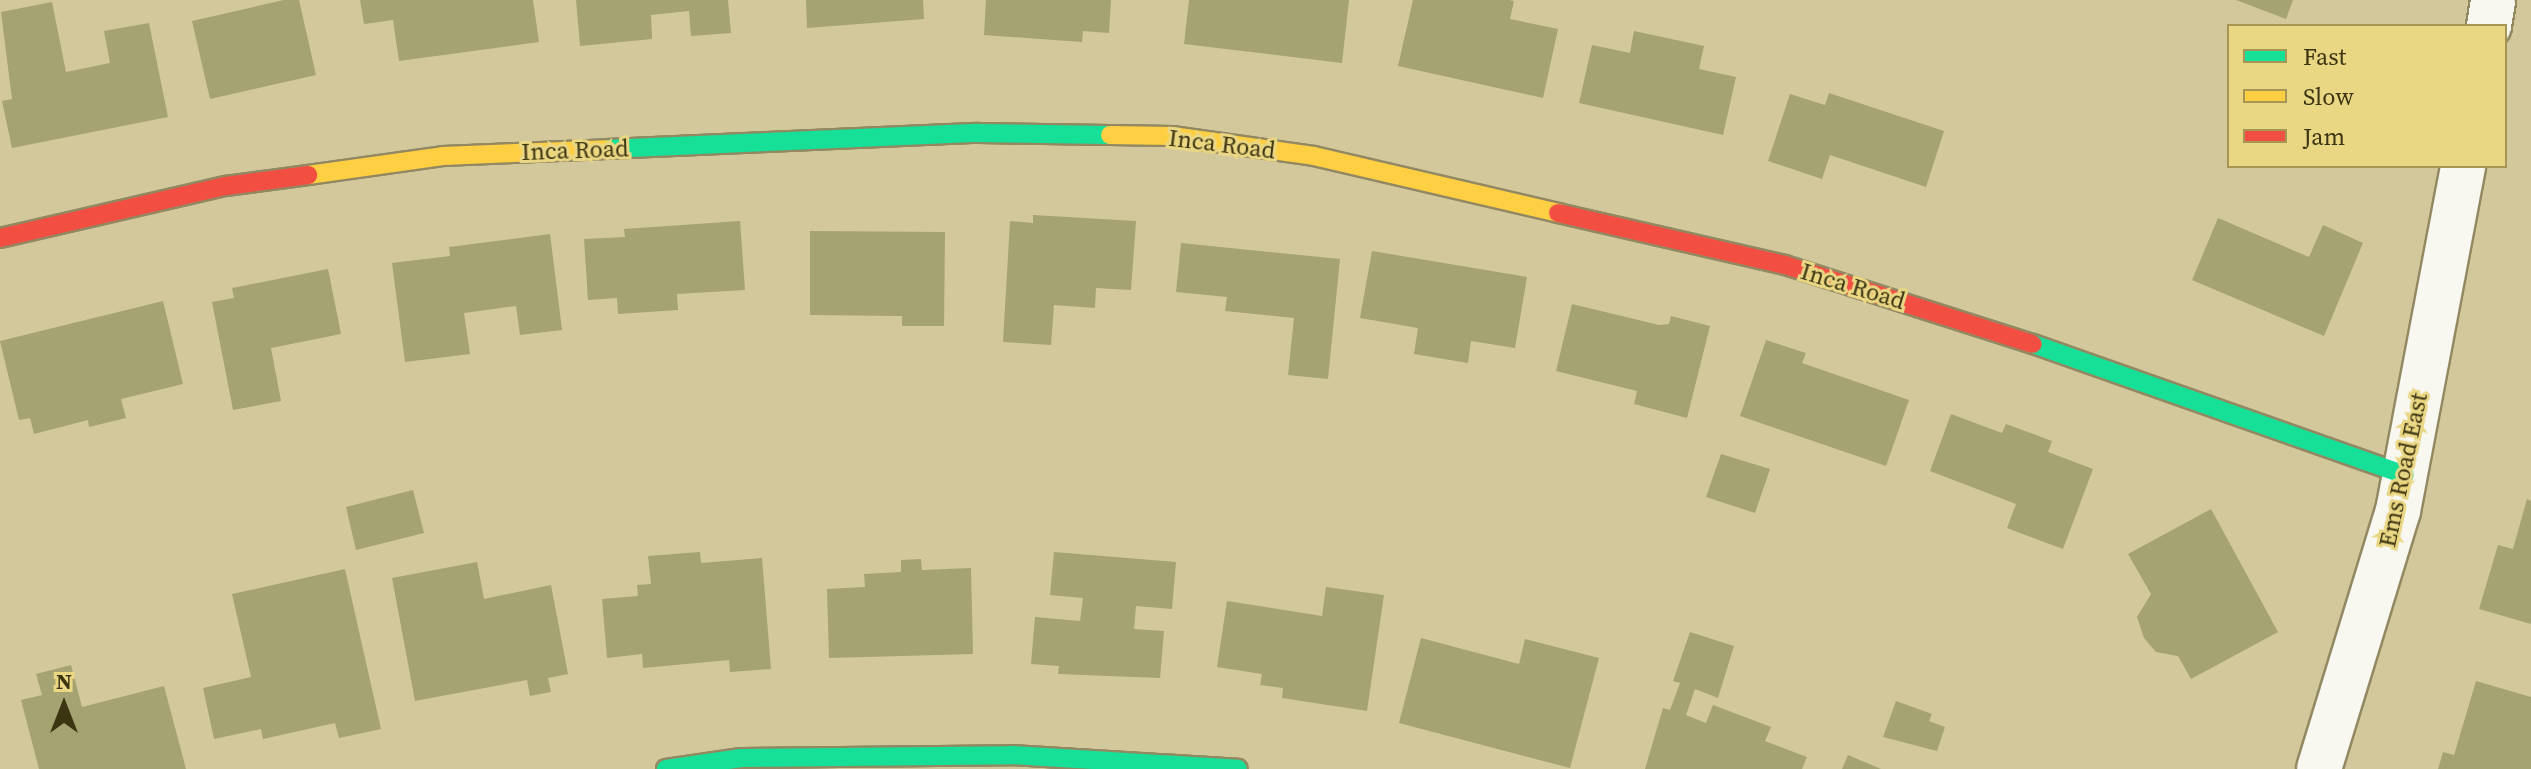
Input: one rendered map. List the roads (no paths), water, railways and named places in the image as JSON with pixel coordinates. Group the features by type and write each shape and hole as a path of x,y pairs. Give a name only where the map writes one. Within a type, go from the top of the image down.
{"street":[{"path":"2489,24 2493,0"},
{"name":"Inca Road","path":"0,238 226,186 443,156 978,133 1172,136 1314,156 1785,265 1954,316 2405,475"},
{"name":"Ems Road East","path":"2319,769 2405,475 2463,168"},
{"path":"666,769 741,758 1012,755 1238,769"}]}
